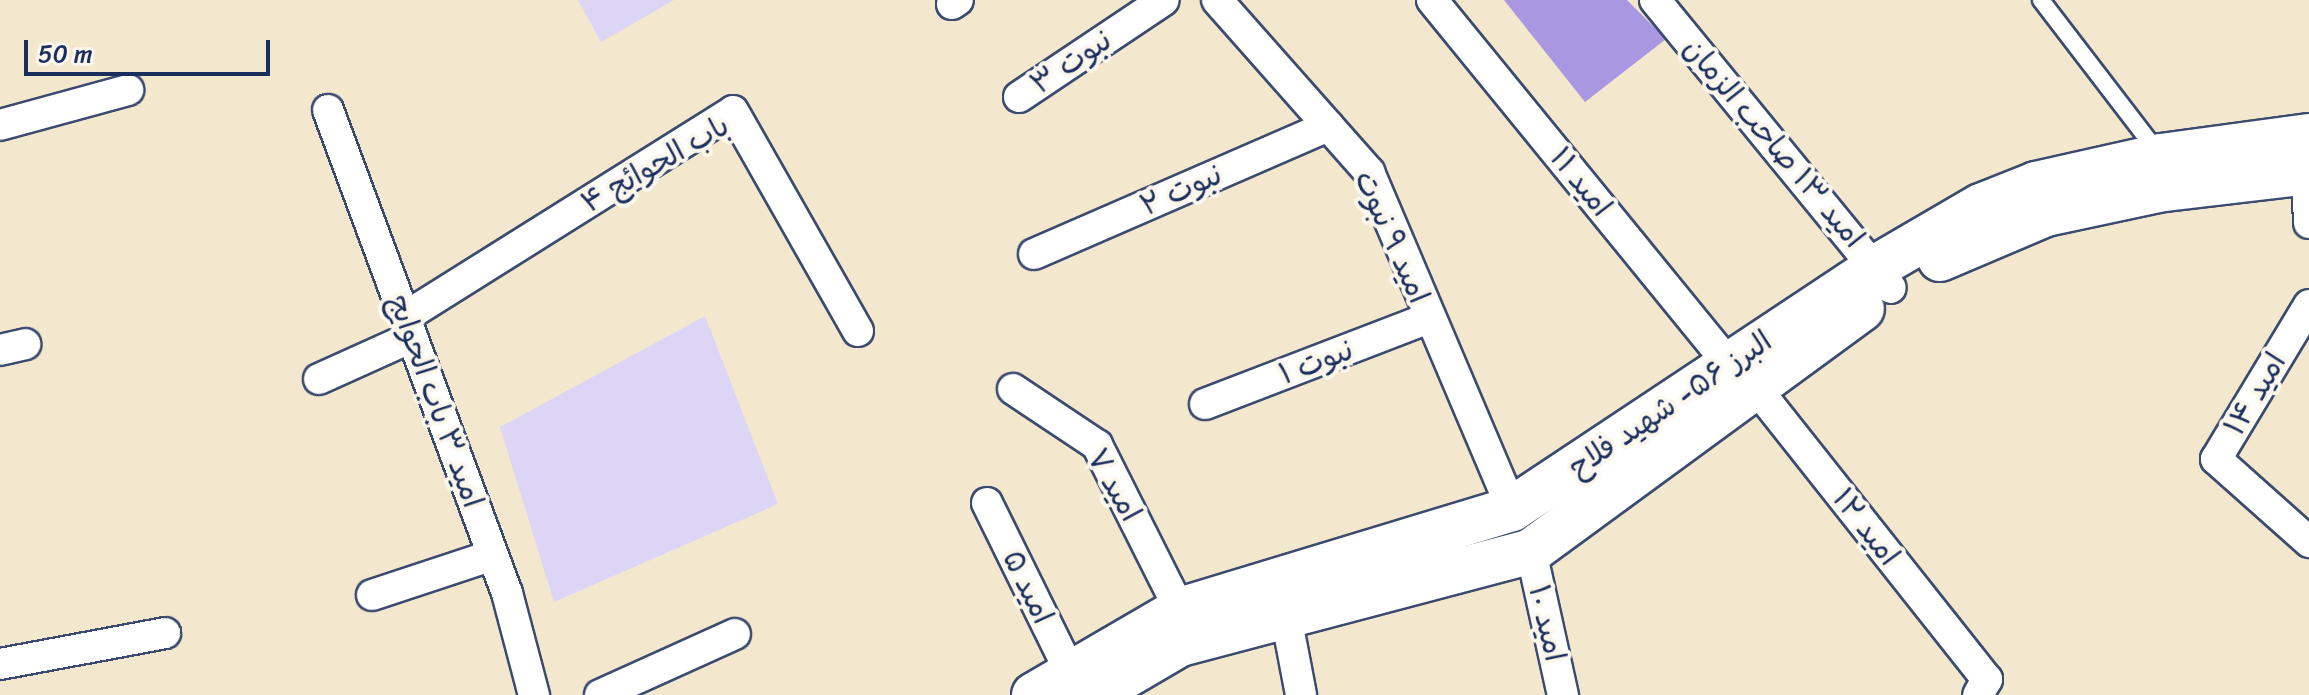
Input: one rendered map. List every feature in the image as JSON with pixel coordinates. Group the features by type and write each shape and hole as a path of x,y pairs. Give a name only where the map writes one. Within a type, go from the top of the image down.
{"street":[{"name":"نبوت ۳","path":"1019,97 1164,0"},
{"name":"امید ۹ نبوت","path":"1217,0 1369,172 1427,319 1512,509"},
{"name":"امید ۱۱","path":"1432,0 1742,376"},
{"name":"امید ۱۳ صاحب الزمان","path":"1655,0 1884,278"},
{"path":"0,125 128,90"},
{"name":"امید ۳ باب الحوایج","path":"328,110 493,555 534,695"},
{"name":"باب الحوائج ۴","path":"408,327 733,111 858,331"},
{"name":"نبوت ۲","path":"1034,254 1328,126"},
{"name":"البرز ۵۶- شهید فلاح","path":"1081,683 1180,610 1512,509 1742,376 1884,278 1981,206 2036,184 2161,156 2308,160"},
{"name":"البرز ۵۶- شهید فلاح","path":"1884,278 2046,214 2308,160"},
{"path":"2308,160 2309,223"},
{"name":"امید ۱۴","path":"2309,305 2216,459 2309,542"},
{"name":"نبوت ۱","path":"1205,404 1427,319"},
{"path":"319,379 408,327"},
{"name":"البرز ۵۶- شهید فلاح","path":"1034,695 1081,683 1180,644 1531,551 1742,376"},
{"name":"امید ۱۲","path":"1742,376 1987,679 1978,695"},
{"name":"امید ۷","path":"1013,389 1097,445 1180,610"},
{"name":"امید ۵","path":"987,503 1081,683"},
{"name":"امید ۱۰","path":"1531,551 1563,695"},
{"path":"372,595 493,555"},
{"path":"1286,616 1301,695"},
{"path":"0,664 165,633"},
{"path":"600,695 735,634"}],"lane":[{"path":"2041,0 2161,156"}],"shaded area":[{"path":"578,0 674,0 601,42"},
{"path":"705,316 778,504 554,602 500,427"}],"building":[{"path":"1504,0 1627,0 1666,39 1585,102"}]}
